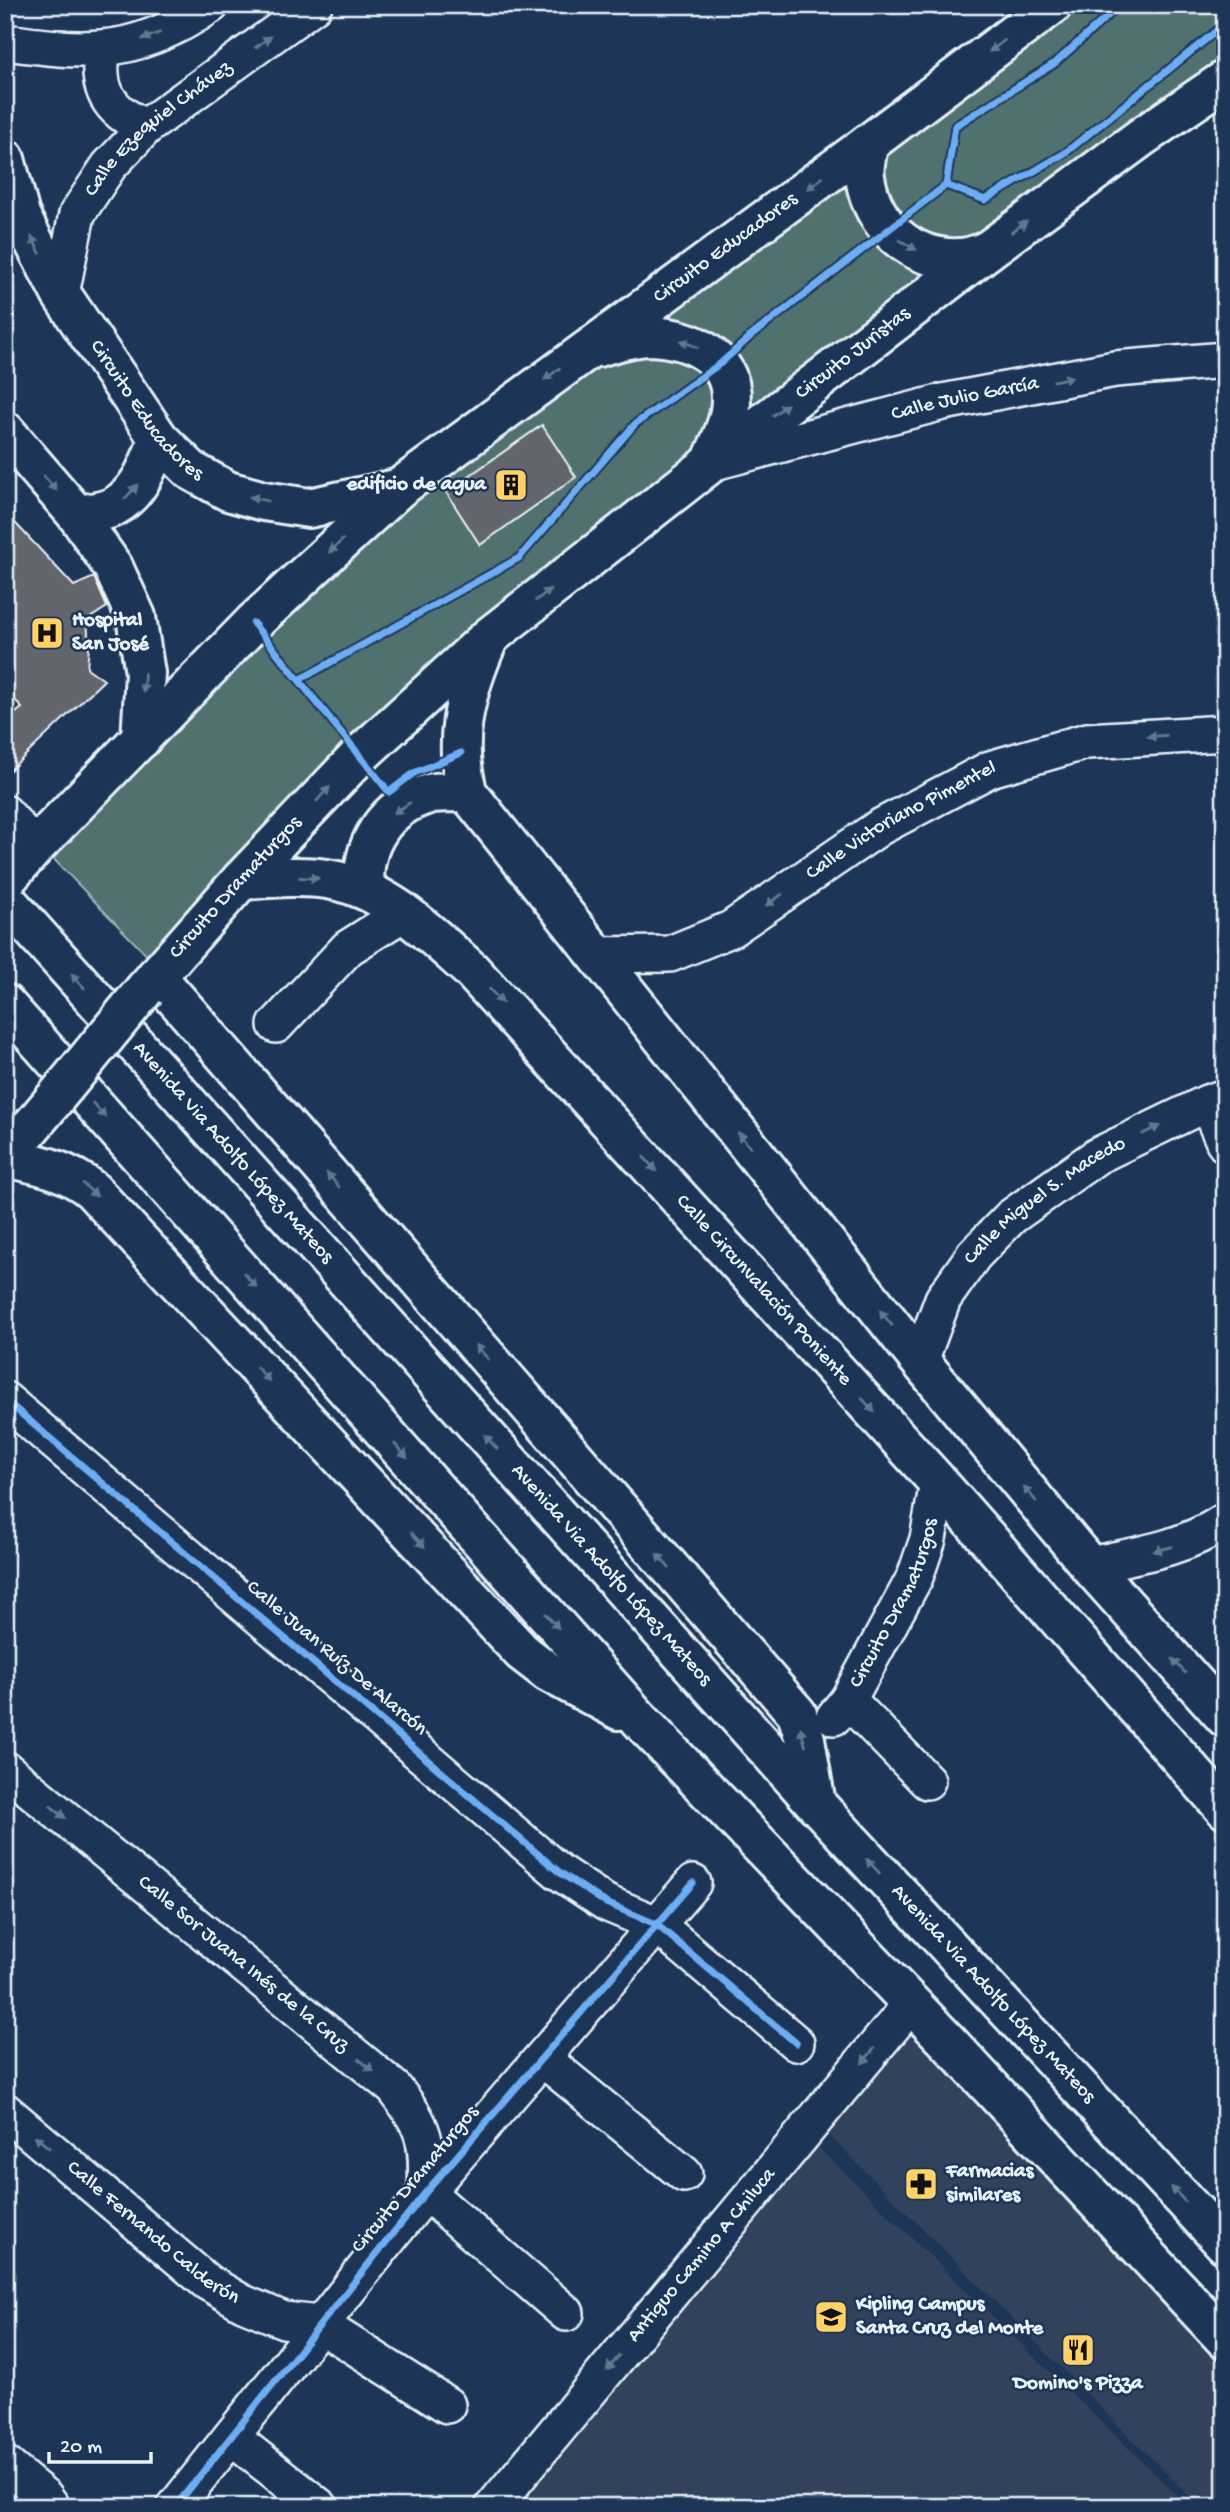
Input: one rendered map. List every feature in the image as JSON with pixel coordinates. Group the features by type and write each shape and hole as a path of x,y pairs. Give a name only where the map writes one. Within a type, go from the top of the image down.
{"main road":[{"name":"Circuito Educadores","path":"23,861 253,624 398,489 868,144 1052,5"},
{"name":"Circuito Juristas","path":"489,637 987,251 1143,136 1225,80"},
{"path":"868,144 864,174 871,204 887,230 908,247 934,256 961,258 987,251"},
{"name":"Circuito Educadores","path":"5,159 20,215 61,294 159,439 192,471 228,491 264,501 309,508 398,489"},
{"path":"582,352 624,339 650,336 681,340 701,349 721,363 729,382 731,400 728,421 711,463"},
{"path":"5,431 78,515 113,567 136,617 145,673 141,739"},
{"path":"78,515 113,508 131,495 145,474 159,439"},
{"path":"489,637 471,681 464,717 461,753 467,792 920,1360 1089,1565 1225,1717"},
{"name":"Circuito Dramaturgos","path":"5,1157 150,982 241,880 360,755 489,637"},
{"path":"365,889 365,856 387,818 412,800 430,794 467,792"},
{"name":"Calle Circunvalación Poniente","path":"241,880 292,877 328,879 365,889 405,912 471,970 536,1038 938,1482 1225,1809"},
{"name":"Avenida Via Adolfo López Mateos","path":"5,899 816,1804 1225,2244"},
{"path":"150,982 796,1714 805,1739 816,1804"},
{"path":"5,1004 642,1722 1225,2339"},
{"path":"5,1157 54,1168 75,1177 92,1190 522,1652 548,1672 642,1722"}],"street":[{"path":"5,42 46,47 103,48 141,40 189,20 211,5"},
{"name":"Calle Ezequiel Chávez","path":"61,294 77,214 109,166 146,127 314,5"},
{"path":"103,48 99,68 103,88 112,106 128,119 146,127"},
{"name":"Calle Julio García","path":"711,463 943,402 1115,369 1225,360"},
{"name":"Calle Victoriano Pimentel","path":"597,956 670,954 732,929 880,827 990,769 1087,741 1225,733"},
{"path":"5,813 23,861"},
{"path":"276,1025 348,948 405,912"},
{"path":"1216,1100 1225,1144"},
{"name":"Calle Miguel S. Macedo","path":"920,1360 943,1299 974,1255 1011,1217 1097,1156 1216,1100"},
{"name":"Calle Juan Ruíz De Alarcón","path":"5,1400 559,1872 606,1903 656,1924 796,2043"},
{"name":"Circuito Dramaturgos","path":"927,1781 841,1709 915,1577 928,1539 938,1482"},
{"path":"1089,1565 1168,1549 1209,1532 1225,1521"},
{"name":"Calle Sor Juana Inés de la Cruz","path":"5,1769 394,2088 415,2114 428,2150 426,2192"},
{"name":"Circuito Dramaturgos","path":"175,2507 426,2192 693,1883"},
{"name":"Antiguo Camino A Chiluca","path":"493,2507 911,2004"},
{"path":"543,2059 684,2174"},
{"name":"Calle Fernando Calderón","path":"5,2111 207,2282 243,2303 284,2320 319,2324"},
{"path":"426,2192 566,2313"},
{"path":"319,2324 447,2406"},
{"path":"230,2437 320,2507"},
{"path":"5,2464 45,2497 52,2507"}],"shaded area":[{"path":"908,2016 1225,2345 1225,2507 1200,2507 821,2127"},
{"name":"Kipling Campus Santa Cruz del Monte","path":"815,2144 1189,2507 539,2507 522,2489"}],"green space":[{"path":"1041,5 1225,5 1225,60 1141,119 702,452 158,967 40,845 253,623"}],"building":[{"name":"edificio de agua","path":"542,425 576,477 480,545 446,492"},
{"name":"Hospital San José","path":"5,512 74,586 94,577 107,607 87,620 87,668 104,680 5,775 5,721 22,708 5,688"}],"cycle path":[{"path":"299,680 519,558 635,424 721,363 751,336 946,185 955,126 1055,63 1120,5"},
{"path":"946,185 985,200 1065,153 1225,24"},
{"path":"253,623 389,792 414,773 461,753"},
{"path":"5,1400 559,1872 606,1903 656,1924 796,2043"},
{"path":"175,2507 426,2192 693,1883"}],"place":[{"name":"edificio de agua","path":"511,485"},
{"name":"Hospital San José","path":"47,633"},
{"name":"Farmacias similares","path":"921,2184"},
{"name":"Kipling Campus Santa Cruz del Monte","path":"831,2317"},
{"name":"Domino's Pizza","path":"1078,2350"}]}
